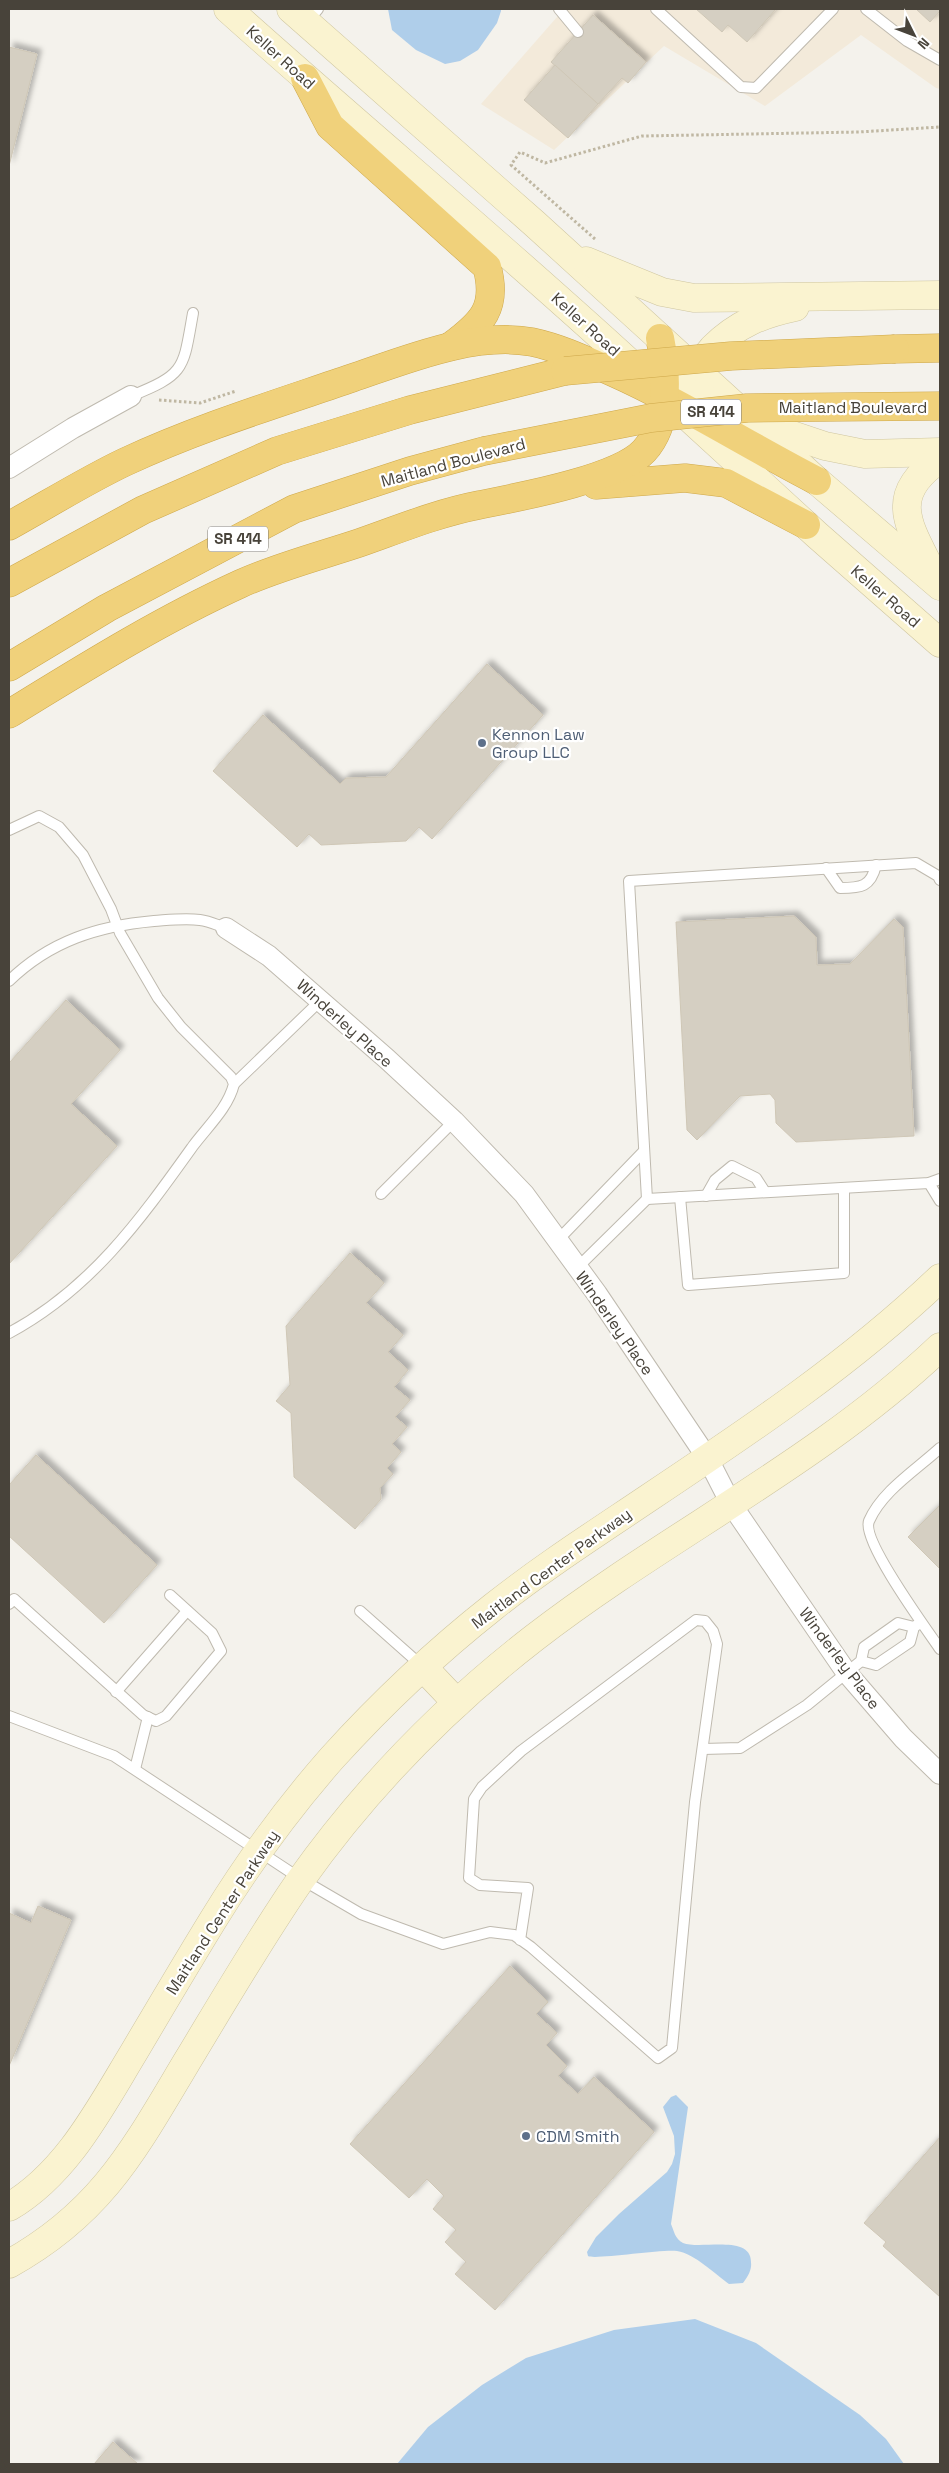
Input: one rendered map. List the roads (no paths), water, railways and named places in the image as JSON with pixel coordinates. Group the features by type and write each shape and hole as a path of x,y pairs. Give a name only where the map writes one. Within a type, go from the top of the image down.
{"highway":[{"path":"304,78 330,126 487,267 492,286 489,303 482,319 471,331 447,349"},
{"path":"9,714 154,628 241,583 451,511 559,486 622,467 643,452 654,438 665,390 666,369 660,338"},
{"path":"9,526 124,462 242,415 392,365 467,343 530,342 561,350 665,390 696,394 817,481"},
{"path":"9,583 143,510 277,451 410,410 565,371 731,356 940,348"},
{"name":"Maitland Boulevard","path":"9,667 107,608 294,509 410,471 484,451 650,418 747,408 940,406"},
{"path":"559,486 619,485 685,478 726,483 806,525"}],"street":[{"name":"Keller Road","path":"228,9 304,78 491,238 636,369 665,390 713,440 940,643"},
{"path":"267,44 281,9"},
{"path":"267,44 305,13 660,338 696,394 713,440"},
{"path":"568,254 662,292 694,298 940,295"},
{"path":"696,394 699,364 723,338 743,323 768,313 860,296"},
{"path":"696,394 747,417 825,446 865,454 940,452"},
{"path":"9,468 73,428 131,396"},
{"path":"747,417 817,481 938,584"},
{"path":"938,584 910,529 906,513 907,500 918,477 940,459"},
{"name":"Winderley Place","path":"226,928 269,956 321,1000 454,1121 524,1194 708,1459 731,1504 854,1666 903,1738 940,1774"},
{"name":"Maitland Center Parkway","path":"9,2207 33,2190 50,2174 85,2130 215,1917 260,1850 332,1759 423,1667 457,1636 520,1586 708,1459 842,1364 906,1310 940,1278"},
{"path":"9,2264 58,2232 79,2215 117,2174 146,2130 270,1925 301,1879 366,1797 457,1703 543,1632 836,1432 940,1347"},
{"path":"423,1667 457,1703"}],"lane":[{"path":"559,9 578,32"},
{"path":"656,9 741,87 756,88 832,9"},
{"path":"866,9 907,41 938,56"},
{"path":"131,396 163,383 173,376 180,366 186,350 193,313"},
{"path":"9,830 39,816 59,827 83,855 117,924 158,998 181,1027 231,1077 234,1084"},
{"path":"646,1199 629,881 916,863 938,876 940,880"},
{"path":"826,868 840,888 859,888 873,877 876,865"},
{"path":"9,981 24,966 67,940 117,924 200,920 226,928"},
{"path":"9,1333 35,1319 76,1288 107,1258 142,1217 219,1114 231,1096 234,1084 321,1000"},
{"path":"381,1194 454,1121"},
{"path":"557,1241 644,1151"},
{"path":"706,1196 715,1180 732,1166 756,1178 765,1192"},
{"path":"577,1268 646,1199 929,1183 940,1179"},
{"path":"929,1183 940,1202"},
{"path":"680,1197 688,1285 844,1273 844,1188"},
{"path":"940,1448 882,1498 868,1523 869,1533 881,1560 918,1624 940,1649"},
{"path":"10,1599 116,1692 156,1721 166,1716 221,1651 212,1633 170,1595"},
{"path":"116,1692 187,1611"},
{"path":"360,1612 423,1667"},
{"path":"9,1716 114,1756 260,1850 301,1879 361,1914 443,1944 490,1932 514,1936 658,2058 672,2048 695,1802 717,1644 713,1631 705,1622 696,1620 521,1751 482,1787 474,1798 468,1878 480,1885 528,1888 520,1940"},
{"path":"703,1749 740,1748 807,1705 854,1666 864,1647 898,1623 918,1624"},
{"path":"854,1666 876,1665 910,1642 918,1624"},
{"path":"136,1770 148,1717"}],"water":[{"path":"388,9 501,9 501,11 497,23 478,50 460,61 445,64 416,50 392,30"},
{"path":"676,2095 688,2107 671,2224 676,2237 683,2243 743,2248 749,2253 751,2265 743,2283 729,2284 698,2260 677,2251 602,2257 588,2256 587,2252 596,2237 667,2172 672,2164 675,2154 674,2136 663,2107 671,2097"},
{"path":"695,2319 756,2343 860,2415 886,2439 904,2464 397,2464 428,2427 482,2385 526,2358 614,2330"}],"place":[{"name":"Kennon Law Group LLC","path":"482,743"},
{"name":"CDM Smith","path":"526,2136"}]}
